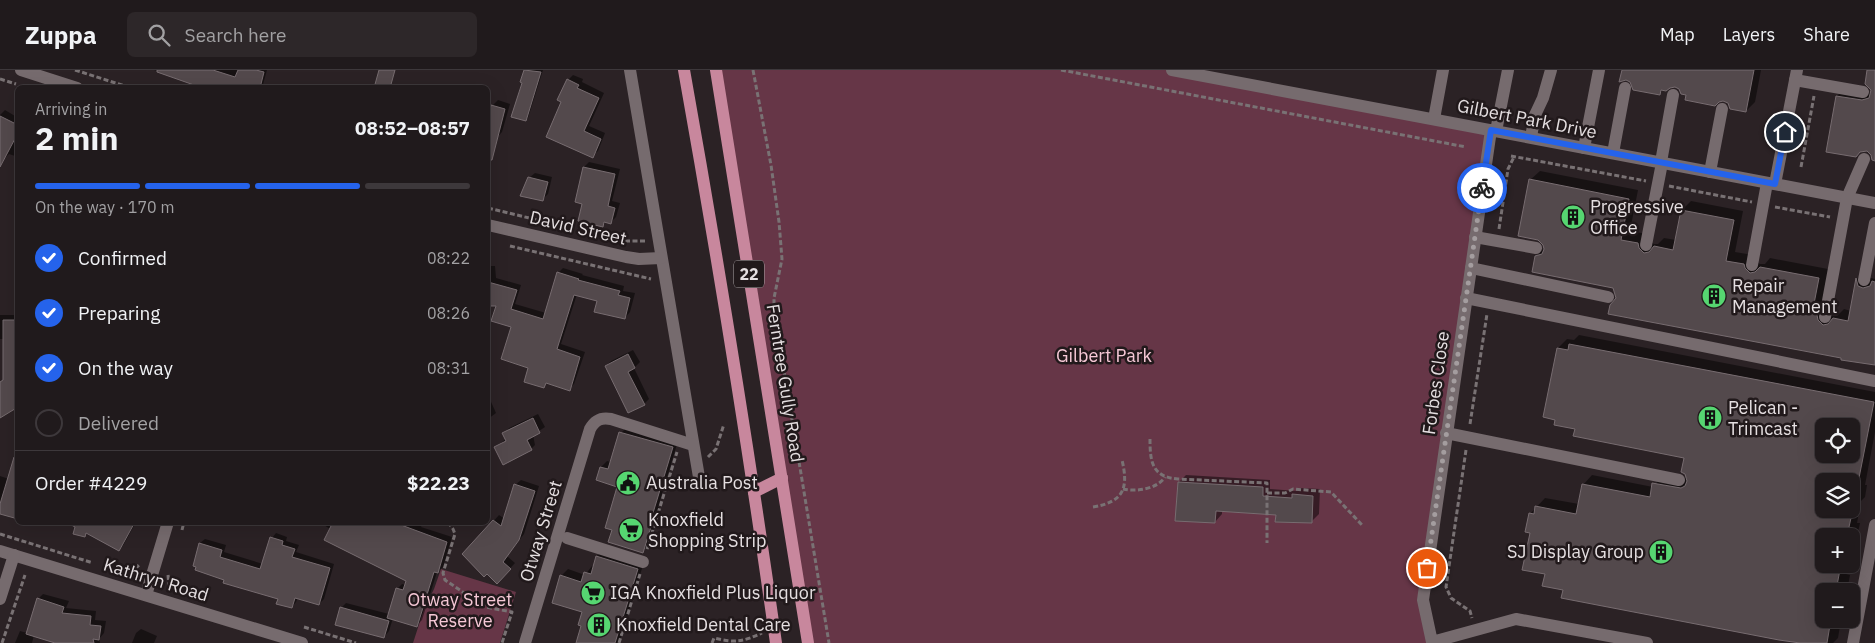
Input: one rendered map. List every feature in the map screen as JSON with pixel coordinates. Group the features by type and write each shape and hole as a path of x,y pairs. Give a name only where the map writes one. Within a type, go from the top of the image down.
{"main road":[{"name":"22","path":"684,70 715,242 752,475 776,643"},
{"name":"Ferntree Gully Road","path":"716,70 808,643"},
{"path":"752,475 782,478"},
{"path":"754,492 782,478"}],"street":[{"path":"21,70 68,85"},
{"path":"630,70 692,445 700,483"},
{"name":"Gilbert Park Drive","path":"1172,70 1214,74 1434,119 1875,203"},
{"path":"1434,119 1443,70"},
{"name":"Forbes Close","path":"1470,631 1432,642 1422,600 1475,237 1494,130 1508,70"},
{"path":"1531,137 1535,116 1543,98 1551,70"},
{"path":"1584,148 1599,70"},
{"path":"1752,265 1763,204 1771,184 1796,75 1817,84 1863,92"},
{"path":"1613,153 1625,88"},
{"path":"1646,245 1673,95"},
{"path":"1710,172 1722,109"},
{"path":"1825,317 1847,198 1864,159"},
{"path":"1864,280 1875,223"},
{"name":"David Street","path":"490,225 626,257 639,259 661,258"},
{"path":"1475,237 1536,248"},
{"path":"1471,268 1608,297"},
{"path":"1466,298 1875,381"},
{"name":"Otway Street","path":"525,643 590,430 597,420 606,418 692,445"},
{"path":"1446,433 1679,480"},
{"path":"146,595 167,525"},
{"path":"1853,643 1870,577 1875,525"},
{"path":"567,538 643,562"},
{"name":"Kathryn Road","path":"0,551 302,643"},
{"path":"0,599 14,555"},
{"path":"1470,631 1516,619 1648,643"}],"path":[{"path":"75,70 122,85"},
{"path":"753,70 771,165 779,222 782,259 774,298 775,333 784,371 829,643"},
{"path":"1061,70 1466,148"},
{"path":"1801,167 1817,84"},
{"path":"1497,241 1508,169 1513,156 1843,219"},
{"path":"490,208 562,226"},
{"path":"619,240 628,242 645,241"},
{"path":"507,246 651,279"},
{"path":"1470,631 1471,612 1451,598 1446,587 1488,303"},
{"path":"702,458 709,457 716,448 724,424"},
{"path":"1150,439 1150,458 1160,475 1165,477 1267,483 1267,543"},
{"path":"619,643 678,447"},
{"path":"1093,507 1109,504 1115,500 1123,489 1126,474 1122,460"},
{"path":"1123,489 1136,490 1158,485 1165,477"},
{"path":"1267,493 1285,493 1293,489 1332,492 1362,526"},
{"path":"450,525 455,534 443,573 445,580 485,607 512,612 502,643"},
{"path":"0,534 102,566"},
{"path":"121,571 138,577"},
{"path":"2,643 25,575"},
{"path":"712,643 714,638 729,642 743,642 764,632"}],"green space":[{"name":"Gilbert Park","path":"716,70 1172,70 1491,130 1423,600 1433,643 808,643"},
{"name":"Otway Street Reserve","path":"441,569 516,592 500,643 413,643 424,609"}],"building":[{"path":"157,70 213,70 235,77 238,70 264,72 261,85 194,85 157,72"},
{"path":"379,70 395,70 391,85 375,85"},
{"path":"524,70 541,72 526,121 511,117 522,83 520,82"},
{"path":"1622,70 1754,70 1746,112 1730,109 1728,103 1723,101 1715,106 1685,100 1686,95 1681,94 1679,89 1675,87 1666,91 1661,90 1660,95 1633,90 1630,82 1626,80 1619,82"},
{"path":"1867,70 1875,70 1875,161 1872,160 1871,155 1867,151 1860,152 1856,157 1826,152 1836,96 1862,100 1869,98 1871,90 1865,84"},
{"path":"567,79 579,85 577,88 599,98 584,131 601,139 593,158 546,137 561,102 557,100"},
{"path":"491,105 505,109 492,160 490,160"},
{"path":"0,116 15,124 15,139 0,167"},
{"path":"583,167 615,174 608,206 615,208 611,224 604,222 603,227 578,221 582,204 575,202"},
{"path":"528,177 548,182 543,201 520,196"},
{"name":"Repair Management","path":"1529,179 1629,199 1621,240 1638,243 1639,248 1644,253 1649,252 1654,246 1673,250 1681,210 1734,220 1726,261 1744,264 1750,273 1755,272 1760,267 1819,278 1812,314 1817,315 1818,320 1823,325 1828,324 1833,318 1848,321 1856,278 1858,286 1863,288 1870,286 1872,281 1875,282 1875,365 1608,314 1610,305 1616,298 1613,288 1532,272 1535,256 1542,254 1543,245 1538,240 1518,236"},
{"path":"557,272 578,280 620,291 618,295 630,298 625,319 594,312 597,301 574,295 557,349 580,357 570,391 546,383 544,388 524,382 528,368 501,359 511,327 491,321 496,306 490,306 490,283 517,290 511,309 543,319"},
{"path":"3,320 15,320 15,409 0,418 0,382 3,380"},
{"path":"1569,344 1874,402 1860,473 1815,473 1815,518 1851,518 1849,528 1815,528 1815,573 1839,573 1837,583 1815,583 1815,628 1830,628 1827,643 1800,643 1779,640 1561,598 1563,590 1542,586 1545,574 1522,570 1530,533 1525,532 1529,513 1534,514 1535,506 1576,514 1582,484 1650,497 1652,483 1681,488 1685,486 1687,481 1685,474 1681,472 1684,458 1573,436 1575,429 1554,425 1555,420 1543,417 1557,348 1568,350"},
{"path":"628,354 635,368 628,372 645,405 628,413 605,366"},
{"path":"533,418 540,433 527,440 532,450 503,465 494,447 506,441 502,433"},
{"path":"619,432 673,447 643,553 608,542 612,530 605,528 617,487 596,480 600,467 608,469"},
{"path":"15,457 15,518 0,514 0,504"},
{"path":"1178,482 1263,487 1263,496 1292,498 1292,494 1313,496 1312,523 1275,522 1276,515 1216,511 1215,523 1175,521"},
{"path":"514,484 535,491 519,540 503,562 511,569 497,584 487,574 484,577 462,554 493,520 501,526"},
{"path":"71,525 133,525 119,551 86,533 85,537 73,534 75,527"},
{"path":"332,525 401,525 447,542 438,573 434,572 417,627 387,618 396,588 403,590 406,581 324,540"},
{"path":"270,537 283,541 282,545 295,549 292,557 330,568 319,605 295,598 292,608 276,604 278,599 223,583 224,580 195,570 196,567 193,566 199,543 222,550 220,557 260,569"},
{"name":"IGA Knoxfield Plus Liquor","path":"596,556 638,569 615,643 576,643 581,626 578,625 582,612 552,603 560,575 581,582 584,572 591,574"},
{"path":"37,598 64,607 62,613 91,616 90,625 101,626 99,640 93,639 94,643 55,643 26,634"},
{"path":"340,607 389,621 384,638 335,625"}],"way so far":[{"path":"1427,568 1482,188"}],"place":[{"name":"Progressive Office","path":"1573,217"},
{"name":"Repair Management","path":"1714,296"},
{"name":"Pelican - Trimcast","path":"1710,418"},
{"name":"Australia Post","path":"628,483"},
{"name":"Knoxfield Shopping Strip","path":"631,530"},
{"name":"SJ Display Group","path":"1661,552"},
{"name":"IGA Knoxfield Plus Liquor","path":"593,593"},
{"name":"Knoxfield Dental Care","path":"599,625"}],"route":[{"path":"1482,188 1491,130 1775,184 1785,132"}]}
